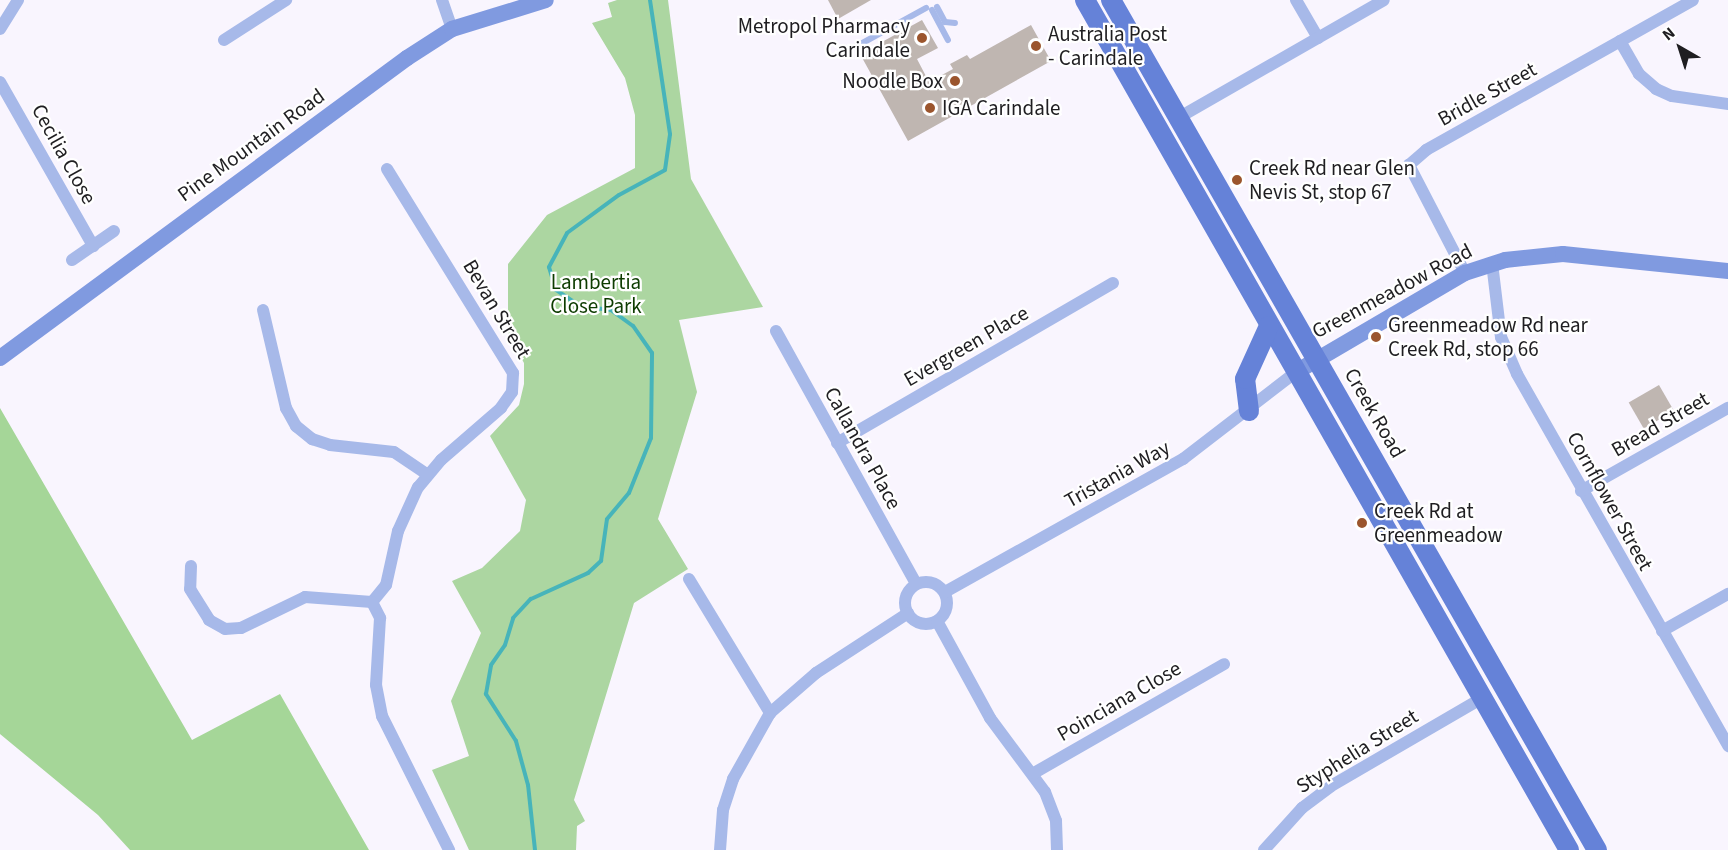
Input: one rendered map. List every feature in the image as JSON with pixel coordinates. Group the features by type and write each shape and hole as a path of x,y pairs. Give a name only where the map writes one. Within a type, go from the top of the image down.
{"main road":[{"path":"1085,0 1569,850"},
{"name":"Creek Road","path":"1111,0 1597,850"},
{"path":"1249,411 1245,379 1269,326"}],"street":[{"path":"0,29 18,0"},
{"path":"224,40 286,0"},
{"path":"442,0 452,29"},
{"name":"Pine Mountain Road","path":"0,358 407,57 452,29 546,0"},
{"path":"1296,0 1318,38"},
{"path":"1178,118 1384,0"},
{"name":"Bridle Street","path":"1465,273 1409,165 1426,150 1693,0"},
{"path":"1620,41 1639,74 1656,89 1672,96 1728,104"},
{"name":"Cecilia Close","path":"0,82 93,246"},
{"name":"Bevan Street","path":"372,602 386,585 398,531 427,474 501,408 512,392 513,373 387,169"},
{"path":"72,260 114,231"},
{"name":"Greenmeadow Road","path":"1296,372 1316,358 1465,273 1492,263 1549,254 1728,271"},
{"name":"Cornflower Street","path":"1492,263 1501,337 1581,491 1728,746"},
{"name":"Evergreen Place","path":"837,443 1113,283"},
{"path":"263,310 286,408 296,426 312,439 330,445 394,452 427,474"},
{"name":"Callandra Place","path":"776,331 916,584"},
{"name":"Tristania Way","path":"945,592 1183,459 1249,411 1296,372"},
{"name":"Bread Street","path":"1581,491 1728,408"},
{"path":"191,566 190,589 209,620 225,628 241,628 305,597 372,602 380,618 376,685 382,716 449,850"},
{"path":"689,579 770,713"},
{"path":"932,582 945,592 947,608 937,621 921,623 908,613 906,597 916,584 932,582"},
{"path":"1662,632 1728,594"},
{"path":"720,850 723,810 733,779 770,713 816,673 908,613"},
{"path":"937,621 990,718 1034,773 1056,821 1057,850"},
{"name":"Poinciana Close","path":"1034,773 1224,664"},
{"name":"Styphelia Street","path":"1264,850 1302,808 1331,786 1482,698"}],"lane":[{"path":"932,8 945,22 955,23"},
{"path":"932,8 948,40"},
{"path":"858,46 932,8"}],"green space":[{"name":"Lambertia Close Park","path":"617,0 668,0 691,179 763,307 679,320 697,392 658,519 688,569 634,603 574,800 585,821 577,826 576,850 469,850 432,770 469,756 451,701 481,633 452,581 482,568 520,531 526,500 490,436 519,405 524,384 524,363 508,334 508,264 547,215 635,168 635,115 625,78 592,23 612,17 608,3"},
{"path":"0,408 192,740 280,694 369,850 130,850 98,815 0,734"}],"building":[{"path":"828,0 871,0 838,19"},
{"path":"922,20 938,48 917,59 929,82 953,69 950,64 967,55 970,59 1031,25 1051,61 908,141 860,54"},
{"path":"1659,385 1674,411 1644,428 1629,402"}],"waterway":[{"path":"535,850 528,785 516,741 486,694 491,665 505,645 513,618 531,599 588,573 601,561 607,519 629,493 651,438 652,353 633,326 611,310 580,306 556,290 549,267 567,233 619,195 665,170 670,134 650,0"}],"place":[{"name":"Metropol Pharmacy Carindale","path":"922,38"},
{"name":"Australia Post - Carindale","path":"1036,46"},
{"name":"Noodle Box","path":"955,81"},
{"name":"IGA Carindale","path":"930,108"},
{"name":"Creek Rd near Glen Nevis St, stop 67","path":"1237,180"},
{"name":"Greenmeadow Rd near Creek Rd, stop 66","path":"1376,337"},
{"name":"Creek Rd at Greenmeadow","path":"1362,523"}]}
